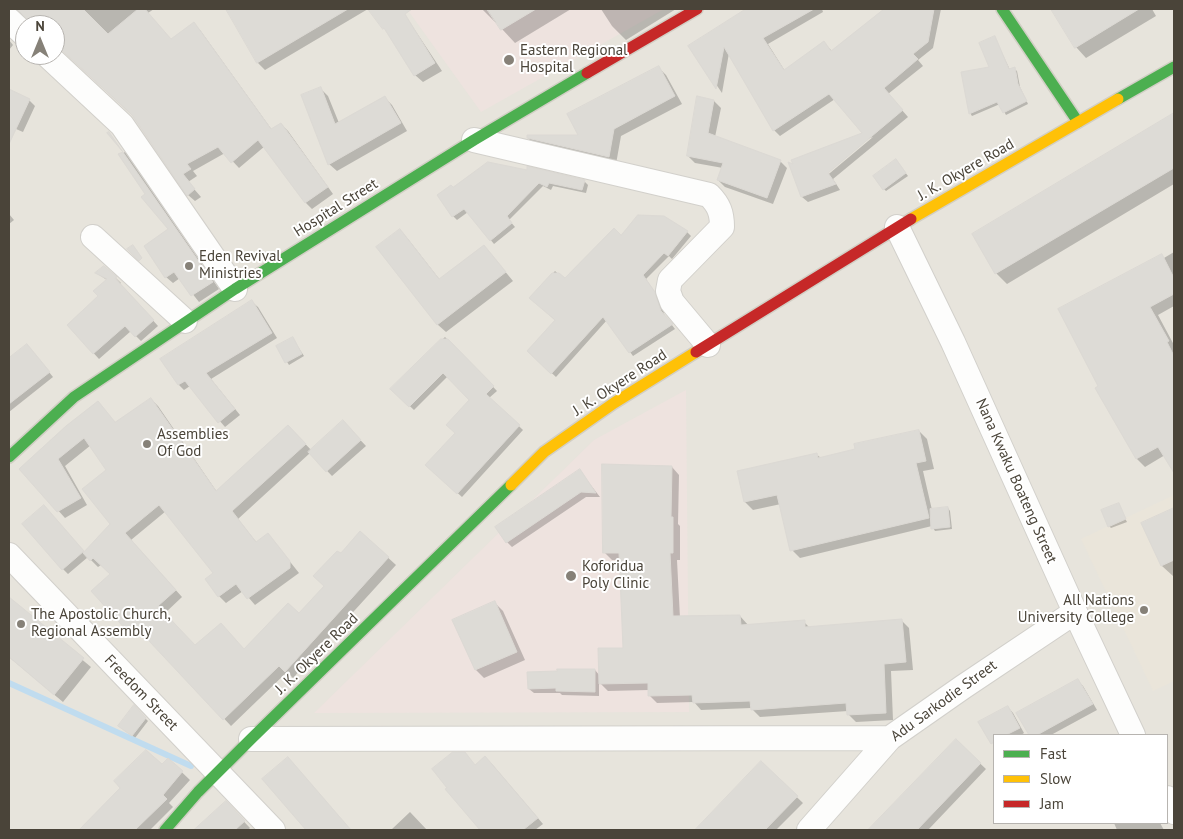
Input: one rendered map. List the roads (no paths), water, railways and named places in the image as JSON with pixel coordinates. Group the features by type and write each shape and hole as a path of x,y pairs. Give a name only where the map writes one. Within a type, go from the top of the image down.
{"main road":[{"name":"Hospital Street","path":"9,457 74,397 235,288 474,140 696,9"},
{"path":"1002,9 1078,122"},
{"name":"J. K. Okyere Road","path":"165,830 251,739 544,452 614,403 897,227 1174,67"}],"street":[{"path":"58,65 122,125 235,288"},
{"path":"474,140 709,196 717,203 722,214 722,227 670,280 668,291 672,302 708,345"},
{"name":"Nana Kwaku Boateng Street","path":"897,227 953,342 1075,612 1133,734"},
{"path":"93,237 186,321"},
{"name":"Freedom Street","path":"9,555 273,830"},
{"name":"Adu Sarkodie Street","path":"809,830 890,738 1075,612"},
{"path":"251,739 890,738"},
{"path":"1168,800 1174,812"}],"waterway":[{"path":"9,683 191,766"}],"place":[{"name":"Eastern Regional Hospital","path":"509,60"},
{"name":"Eden Revival Ministries","path":"189,266"},
{"name":"Assemblies Of God","path":"147,444"},
{"name":"Koforidua Poly Clinic","path":"571,576"},
{"name":"All Nations University College","path":"1144,610"},
{"name":"The Apostolic Church, Regional Assembly","path":"21,624"}]}
